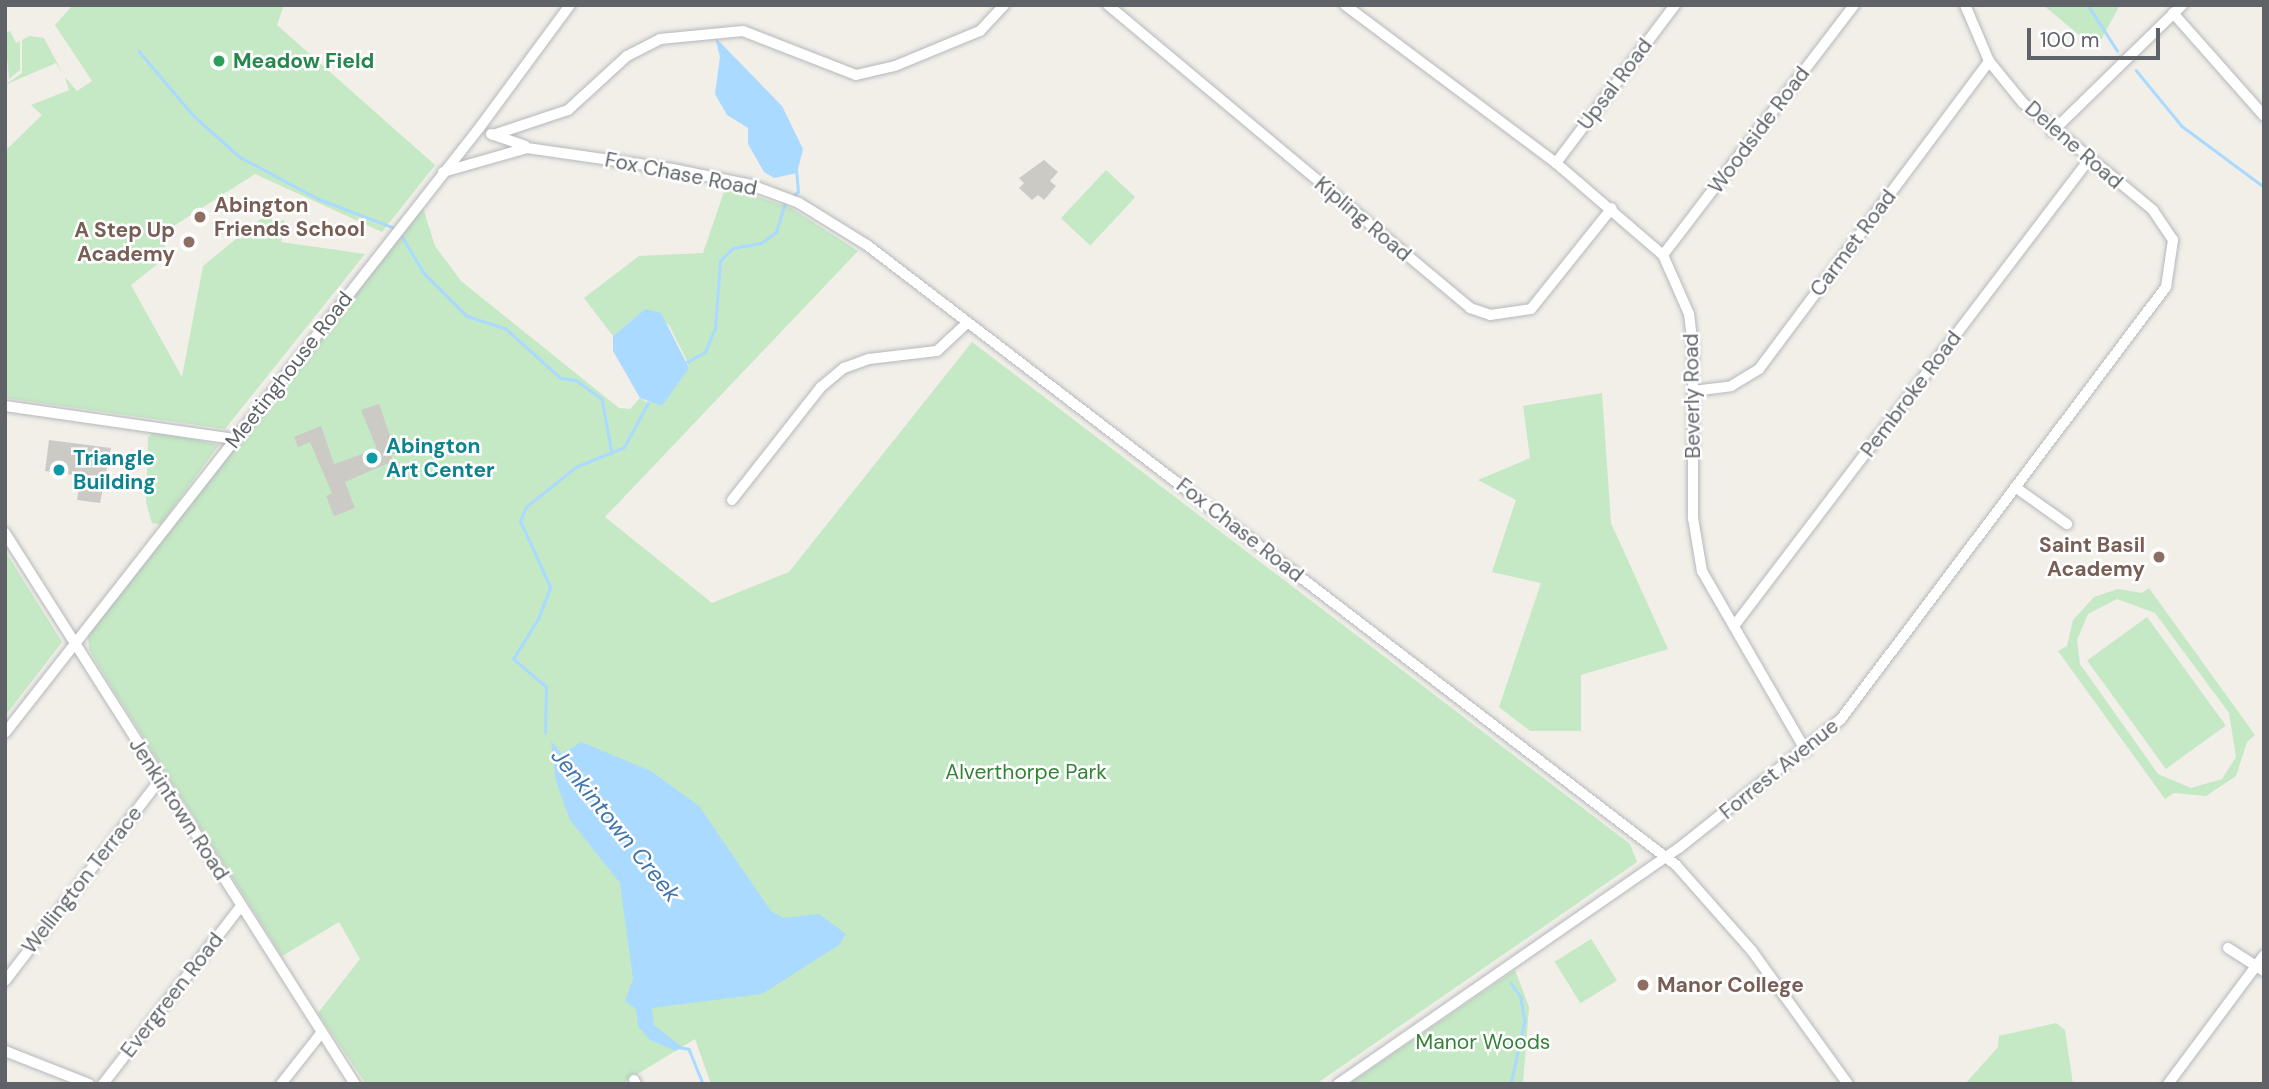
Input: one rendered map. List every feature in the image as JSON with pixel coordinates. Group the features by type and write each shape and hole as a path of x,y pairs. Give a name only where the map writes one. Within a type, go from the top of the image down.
{"street":[{"name":"Meetinghouse Road","path":"5,733 478,130 570,5"},
{"path":"499,134 568,110 627,56 660,39 743,31 856,75 895,66 980,31 1004,5"},
{"name":"Kipling Road","path":"1108,5 1470,308 1490,315 1531,309 1612,208"},
{"name":"Beverly Road","path":"1345,5 1556,163 1664,255 1689,314 1696,548 1702,571 1807,751"},
{"name":"Upsal Road","path":"1556,163 1675,5"},
{"name":"Woodside Road","path":"1664,255 1854,5"},
{"name":"Delene Road","path":"1965,5 1989,61 2052,132 2152,210 2174,240"},
{"path":"2052,132 2177,9 2264,116"},
{"name":"Carmet Road","path":"1693,391 1731,386 1759,369 1989,61"},
{"name":"Fox Chase Road","path":"478,130 499,134 527,148"},
{"name":"Fox Chase Road","path":"478,130 513,149"},
{"name":"Fox Chase Road","path":"443,172 513,149 527,148 672,169 751,184 787,198 867,245 1665,858 1725,917 1848,1084"},
{"name":"Pembroke Road","path":"1734,626 2088,161"},
{"name":"Forrest Avenue","path":"1338,1084 1665,858 1807,751 1841,719 2166,287 2174,240"},
{"path":"732,500 821,387 844,368 869,359 937,351 968,322"},
{"path":"5,406 235,439"},
{"path":"2015,487 2067,524"},
{"name":"Jenkintown Road","path":"5,533 355,1084"},
{"name":"Wellington Terrace","path":"5,981 160,780"},
{"name":"Evergreen Road","path":"103,1084 241,906"},
{"path":"2228,948 2260,968"},
{"path":"2168,1084 2260,968 2264,955"},
{"path":"281,1084 322,1032"},
{"path":"5,1051 89,1084"}],"green space":[{"name":"Abington Friends School","path":"73,5 284,5 277,25 435,165 382,232 255,174 158,236 170,254 131,285 182,377 203,266 263,217 285,221 281,242 365,254 225,429 5,398 5,151 42,115 31,105 69,90 65,77 77,91 92,81 55,25"},
{"path":"2043,5 2120,5 2096,49"},
{"path":"10,31 16,43 20,41 20,70 9,79 5,33"},
{"path":"30,36 44,38 63,74 56,63 5,85 22,73 22,40"},
{"path":"1106,170 1135,197 1090,246 1061,218"},
{"name":"Alverthorpe Park","path":"726,186 791,208 858,251 605,517 712,603 789,572 972,342 1630,844 1637,862 1316,1084 711,1084 695,1039 621,1084 366,1084 318,1013 360,959 339,922 282,956 89,650 88,635 423,208 435,246 461,281 619,408 630,409 640,398 648,403 689,368 686,359 669,325 645,309 613,336 584,298 639,256 703,253"},
{"path":"1602,393 1611,523 1668,649 1581,675 1581,731 1530,731 1499,707 1541,583 1492,572 1516,500 1478,480 1530,458 1523,406"},
{"path":"156,431 219,445 161,524 152,523 146,502 148,437"},
{"path":"5,551 62,642 5,716"},
{"path":"2149,588 2255,735 2247,742 2236,776 2206,796 2174,793 2165,799 2058,651 2067,646 2073,620 2094,597 2118,589 2142,593","holes":["2117,599 2155,613 2229,713 2236,757 2222,779 2191,788 2158,774 2080,664 2077,640 2088,614"]},
{"path":"2147,617 2226,725 2166,769 2087,660"},
{"path":"1591,939 1617,981 1580,1003 1555,962"},
{"name":"Manor Woods","path":"1515,970 1529,1007 1523,1084 1349,1084"},
{"path":"2056,1023 2065,1030 2073,1084 1965,1084 1998,1047 1999,1036"}],"water":[{"path":"715,37 782,106 803,149 797,173 774,178 764,172 748,144 748,128 727,115 715,94 720,57"},
{"path":"645,309 661,313 689,368 662,406 640,398 613,351 613,336"},
{"path":"551,741 562,754 581,742 651,771 699,806 771,911 783,918 819,914 846,934 839,945 762,994 652,1008 654,1025 682,1047 676,1051 650,1040 638,1026 636,1009 625,1001 633,979 620,883 570,820 556,781"}],"building":[{"path":"1044,160 1058,172 1050,181 1056,186 1044,200 1038,195 1032,200 1019,188 1024,183 1019,178"},
{"name":"Abington Art Center","path":"379,404 396,453 391,455 393,461 345,482 355,508 334,516 326,496 332,493 310,442 298,447 294,437 321,426 334,464 377,449 361,410"},
{"name":"Triangle Building","path":"49,440 111,448 100,503 77,500 81,476 45,471"}],"waterway":[{"path":"2088,5 2117,50"},
{"name":"Jenkintown Creek","path":"139,51 194,116 240,157 319,199 395,228"},
{"path":"2136,70 2182,126 2264,187"},
{"path":"793,196 798,192 796,171"},
{"path":"687,362 705,352 715,328 720,261 733,248 761,243 776,232 785,202"},
{"name":"Jenkintown Creek","path":"400,233 424,273 467,316 505,328 561,378 576,380 602,399 612,453"},
{"name":"Jenkintown Creek","path":"545,733 546,687 513,659 538,619 550,587 520,521 526,507 576,467 624,447 648,403"},
{"path":"1511,983 1521,997 1525,1021 1511,1084"},
{"name":"Jenkintown Creek","path":"678,1047 689,1049 703,1084"}],"place":[{"name":"Meadow Field","path":"219,61"},
{"name":"Abington Friends School","path":"200,217"},
{"name":"A Step Up Academy","path":"189,242"},
{"name":"Abington Art Center","path":"372,458"},
{"name":"Triangle Building","path":"59,470"},
{"name":"Saint Basil Academy","path":"2159,557"},
{"name":"Manor College","path":"1643,985"}]}
